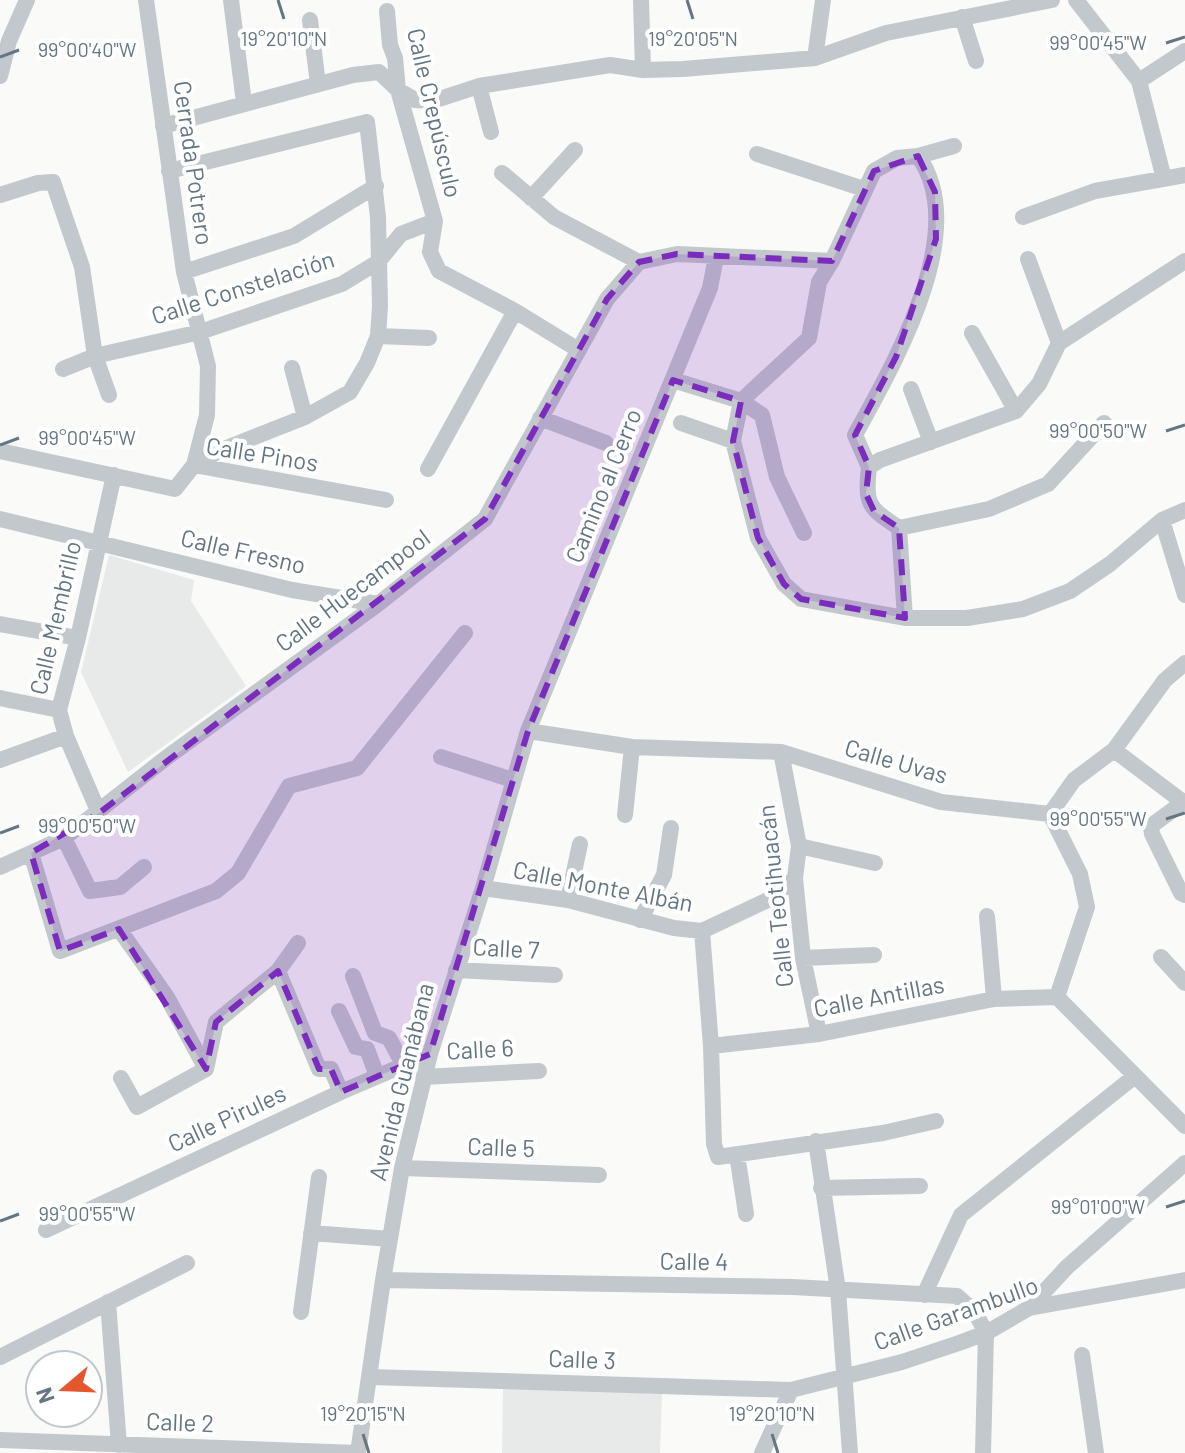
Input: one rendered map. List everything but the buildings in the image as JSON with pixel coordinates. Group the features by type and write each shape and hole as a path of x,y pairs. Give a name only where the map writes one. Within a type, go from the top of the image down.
{"street":[{"path":"0,76 4,42 27,0"},
{"name":"Cerrada Potrero","path":"146,0 184,272 208,366 207,415 194,465"},
{"path":"231,0 244,103"},
{"path":"641,0 643,70"},
{"path":"815,58 823,0"},
{"path":"163,126 353,75 379,72 398,90 415,100 433,101 479,86 610,65 643,70 683,69 815,58 886,33 1052,0"},
{"path":"1076,0 1139,81 1164,179"},
{"name":"Calle Crepúsculo","path":"387,11 398,90 435,221 430,252 439,271 515,311"},
{"path":"962,17 976,61"},
{"path":"310,20 318,84"},
{"path":"1139,81 1185,51"},
{"path":"479,86 491,132"},
{"path":"169,171 367,122 376,186 378,336 350,392 305,417 219,451 194,465"},
{"path":"954,146 897,158 874,171 819,282 809,338 741,401 733,441 758,538 784,584 801,599 905,618 967,618 1023,609 1070,591 1110,564 1162,520 1185,510"},
{"path":"531,198 575,150"},
{"path":"757,154 864,189"},
{"path":"918,156 927,168 935,192 936,239 924,287 896,357 855,435 869,467 866,494 874,511 899,528 989,509 1048,484 1104,423"},
{"path":"502,173 554,217 639,262 677,254 832,261"},
{"path":"1023,217 1095,191 1185,175"},
{"path":"0,195 38,183 53,182 82,267 95,356 109,395"},
{"path":"184,272 294,236 376,186"},
{"name":"Calle Constelación","path":"63,369 95,356 200,332 342,284 378,262 401,234 435,221"},
{"name":"Camino al Cerro","path":"528,731 710,288 716,257"},
{"path":"1028,259 1059,343"},
{"path":"869,467 880,460 1016,411 1039,384 1059,343 1185,261"},
{"name":"Calle Huecampool","path":"0,867 64,838 99,813 166,758 378,604 485,519 577,349 607,299 639,262"},
{"path":"428,469 515,311 577,349"},
{"path":"972,333 1016,411"},
{"path":"378,336 429,338"},
{"path":"292,368 305,417"},
{"path":"673,380 741,401 762,415 777,477 804,533"},
{"path":"911,389 931,442"},
{"path":"540,418 606,443"},
{"path":"681,423 733,441"},
{"name":"Calle Pinos","path":"0,451 175,489 194,465 386,500"},
{"name":"Calle Membrillo","path":"99,813 66,736 59,710 114,475"},
{"name":"Calle Fresno","path":"0,519 292,590 378,604"},
{"path":"1162,520 1185,595"},
{"path":"899,528 905,618"},
{"path":"0,624 78,638"},
{"path":"31,853 60,951 216,891 238,873 289,786 357,768 465,633"},
{"path":"1185,663 1165,680 1114,750 1074,780 1050,814 1080,874 1087,907 1057,997 1185,1126"},
{"path":"0,698 59,710"},
{"name":"Calle Uvas","path":"528,731 632,747 781,752 941,802 1050,814"},
{"name":"Avenida Guanábana","path":"358,1453 402,1168 423,1077 483,888 528,731"},
{"path":"0,760 66,736"},
{"path":"625,815 632,747"},
{"path":"1114,750 1184,801 1151,826 1169,870 1185,895"},
{"name":"Calle Teotihuacán","path":"781,752 799,846 795,878 803,958 819,1034"},
{"path":"441,757 513,780"},
{"path":"640,920 664,875 671,828"},
{"path":"64,838 90,891 120,887 144,867"},
{"path":"568,900 580,844"},
{"path":"799,846 875,863"},
{"name":"Calle Monte Albán","path":"483,888 568,900 674,928 702,931 772,898 795,878"},
{"path":"987,916 994,999"},
{"path":"119,929 167,997 206,1069"},
{"path":"702,931 711,1046 714,1144 718,1157 883,1133 936,1121"},
{"path":"121,1078 137,1107 206,1069 216,1022 278,971 298,943"},
{"path":"803,958 874,955"},
{"path":"1161,957 1185,983"},
{"name":"Calle 7","path":"456,970 555,975"},
{"path":"278,971 319,1069 331,1069 341,1092"},
{"path":"353,976 375,1033 389,1038 403,1064"},
{"name":"Calle Antillas","path":"711,1046 819,1034 994,999 1057,997"},
{"path":"339,1011 356,1047 367,1049 377,1076"},
{"name":"Calle Pirules","path":"46,1230 341,1092 430,1054"},
{"name":"Calle 6","path":"423,1077 539,1071"},
{"path":"924,1295 961,1215 1135,1076"},
{"path":"816,1141 838,1290 850,1453"},
{"path":"737,1154 746,1214"},
{"path":"1029,1308 1067,1267 1185,1163"},
{"name":"Calle 5","path":"402,1168 599,1175"},
{"path":"301,1312 319,1177"},
{"path":"821,1188 920,1186"},
{"path":"311,1233 390,1239"},
{"path":"0,1357 187,1263"},
{"name":"Calle 4","path":"383,1280 838,1290 957,1296 975,1312 986,1333"},
{"name":"Calle Garambullo","path":"791,1390 902,1362 986,1333 1029,1308 1185,1280"},
{"path":"108,1302 119,1445"},
{"path":"983,1453 986,1333"},
{"path":"1082,1355 1096,1453"},
{"name":"Calle 3","path":"371,1377 791,1390"},
{"path":"762,1453 791,1390"},
{"name":"Calle 2","path":"0,1440 358,1453"}],"highlighted area":[{"path":"918,156 935,192 936,239 896,357 855,435 869,467 866,494 874,511 899,528 905,618 801,599 784,584 758,538 733,441 741,401 673,380 528,731 430,1054 341,1092 331,1069 319,1069 278,971 216,1022 206,1069 119,929 60,951 31,853 99,813 485,519 607,299 639,262 677,254 832,261 874,171"}],"shaded area":[{"path":"109,555 194,580 191,601 246,686 128,772 81,672"},
{"path":"503,1387 662,1394 660,1453 502,1453"}]}
